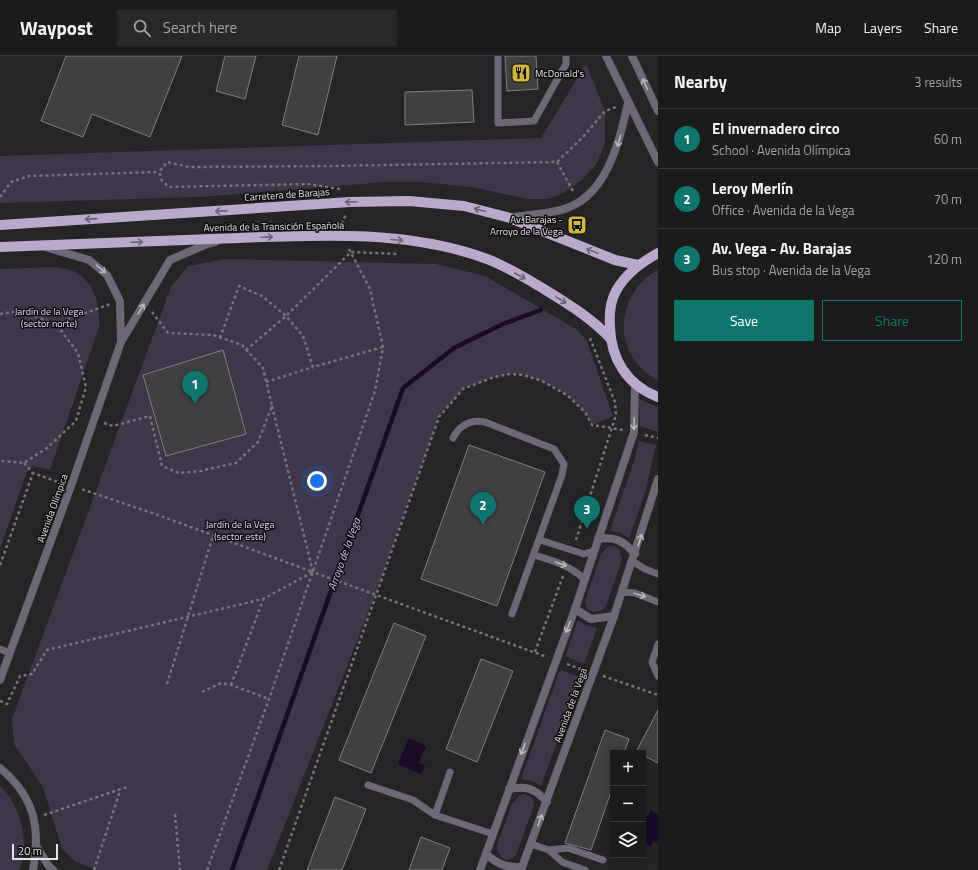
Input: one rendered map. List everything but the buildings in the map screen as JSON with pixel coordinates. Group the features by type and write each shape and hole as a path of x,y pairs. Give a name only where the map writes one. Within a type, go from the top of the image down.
{"main road":[{"name":"Carretera de Barajas","path":"0,225 350,202 409,201 464,206 510,218 615,260 638,265"},
{"name":"Avenida de la Transición Española","path":"0,247 338,235 404,240 450,248 488,259 540,286 582,313 598,325 610,338"},
{"path":"658,253 638,265 615,292 609,311 610,338 614,354 622,370 635,385 658,397"}],"street":[{"path":"606,56 658,162"},
{"path":"632,56 658,111"},
{"path":"510,218 562,209 579,202 594,188 608,168 618,145 628,103"},
{"name":"Avenida Olímpica","path":"0,680 95,419 121,342 170,260 207,244 244,238"},
{"name":"Avenida Olímpica","path":"39,245 89,260 107,275 120,301 121,342"},
{"path":"480,870 555,660 575,609 634,432 635,385"},
{"name":"Avenida de la Vega","path":"486,854 495,862 510,868 522,868 614,616 658,479"},
{"path":"598,539 610,537 618,539 626,544 634,557"},
{"path":"575,609 591,619 614,616"},
{"path":"0,768 12,778 26,797 34,818 37,847 33,870"},
{"path":"509,789 521,787 531,788 540,794 547,802"},
{"path":"37,847 48,865 53,870"}],"lane":[{"path":"498,56 498,123 534,121 566,64 566,56"},
{"path":"453,438 458,428 467,422 476,420 485,422 554,449 564,464 540,540 512,614"},
{"path":"540,540 584,554 594,551"},
{"path":"534,555 568,566 584,579"},
{"path":"634,557 645,569 658,574"},
{"path":"622,592 635,593 658,602"},
{"path":"658,644 652,662 658,676"},
{"path":"0,649 9,653"},
{"path":"436,815 450,772"},
{"path":"368,785 413,800 436,815 493,834"},
{"path":"531,844 549,850 562,862 585,870"},
{"path":"549,850 568,848 603,860"}],"path":[{"path":"0,196 11,182 29,176 159,172 167,162 189,167 237,167 557,162 583,137 605,111 628,103"},
{"path":"557,162 570,186"},
{"path":"159,172 162,181 169,187 308,184 348,190 350,202 338,235 351,252 370,289 383,347 375,392 269,699 207,870"},
{"path":"246,350 286,316 351,252 402,254"},
{"path":"220,338 239,286 262,296 286,316 303,336 313,367"},
{"path":"56,324 120,301"},
{"path":"144,303 168,333 213,335 242,345 263,368 313,572"},
{"path":"0,314 20,311 56,324 78,353 86,387 76,421 47,448 24,463 0,461"},
{"path":"573,551 616,416 615,402 590,338 586,334"},
{"path":"266,382 383,347"},
{"path":"279,870 439,417 463,389 494,377 510,374 542,380 568,395 585,412 592,426 634,432"},
{"path":"95,419 113,426 150,416 162,466 179,473 200,471 236,463 258,442 272,406"},
{"path":"24,463 33,474 213,536 555,660 658,695"},
{"path":"0,565 33,474"},
{"path":"167,684 213,536"},
{"path":"535,652 557,589 568,566"},
{"path":"0,701 7,704 20,676 32,674 47,650 263,599 313,572"},
{"path":"231,685 263,599"},
{"path":"202,692 221,683 231,685 269,699"},
{"path":"34,818 120,791 127,787"},
{"path":"94,870 120,791"},
{"path":"175,814 180,870"}],"green space":[{"path":"586,64 605,111 605,143 597,163 583,179 565,192 548,199 527,199 472,187 420,182 386,182 199,197 0,203 0,156 541,138"},
{"name":"Jardín de la Vega (sector este)","path":"226,259 436,264 485,276 576,329 587,341 613,416 592,425 585,412 567,395 542,381 523,375 510,374 494,377 463,389 439,417 375,595 267,870 98,870 76,862 62,849 43,787 14,744 12,719 171,287 188,266"},
{"name":"Jardín de la Vega (sector norte)","path":"56,267 75,272 89,284 96,297 99,312 99,327 50,470 33,466 27,472 0,549 0,269"},
{"path":"658,270 658,381 644,371 633,358 627,347 624,334 624,321 626,309 638,286 647,277"},
{"path":"639,399 658,407 658,432 640,426"},
{"path":"639,441 656,445 645,493 629,538 621,533 610,531 635,458"},
{"path":"609,546 614,546 619,549 622,560 606,606 602,610 593,612 587,609 585,601 601,554"},
{"path":"578,620 587,626 597,628 584,664 565,656"},
{"path":"560,670 580,677 541,786 532,781 521,779"},
{"path":"0,786 13,803 22,825 24,848 19,870 0,870"},
{"path":"525,794 533,799 534,805 516,855 509,860 503,859 497,851 497,845 512,804 520,795"}],"shaded area":[{"path":"409,738 426,746 419,763 425,766 421,774 398,764"},
{"path":"650,810 658,814 658,839 657,843 653,841 651,846 646,844 646,815 649,816"}],"waterway":[{"name":"Arroyo de la Vega","path":"232,870 403,388 454,348 503,324 541,310"}],"place":[{"name":"McDonald's","path":"521,73"},
{"name":"Av. Barajas - Arroyo de la Vega","path":"577,225"},
{"name":"El invernadero circo","path":"195,404"},
{"name":"Leroy Merlín","path":"483,525"},
{"name":"Av. Vega - Av. Barajas","path":"587,529"}]}
